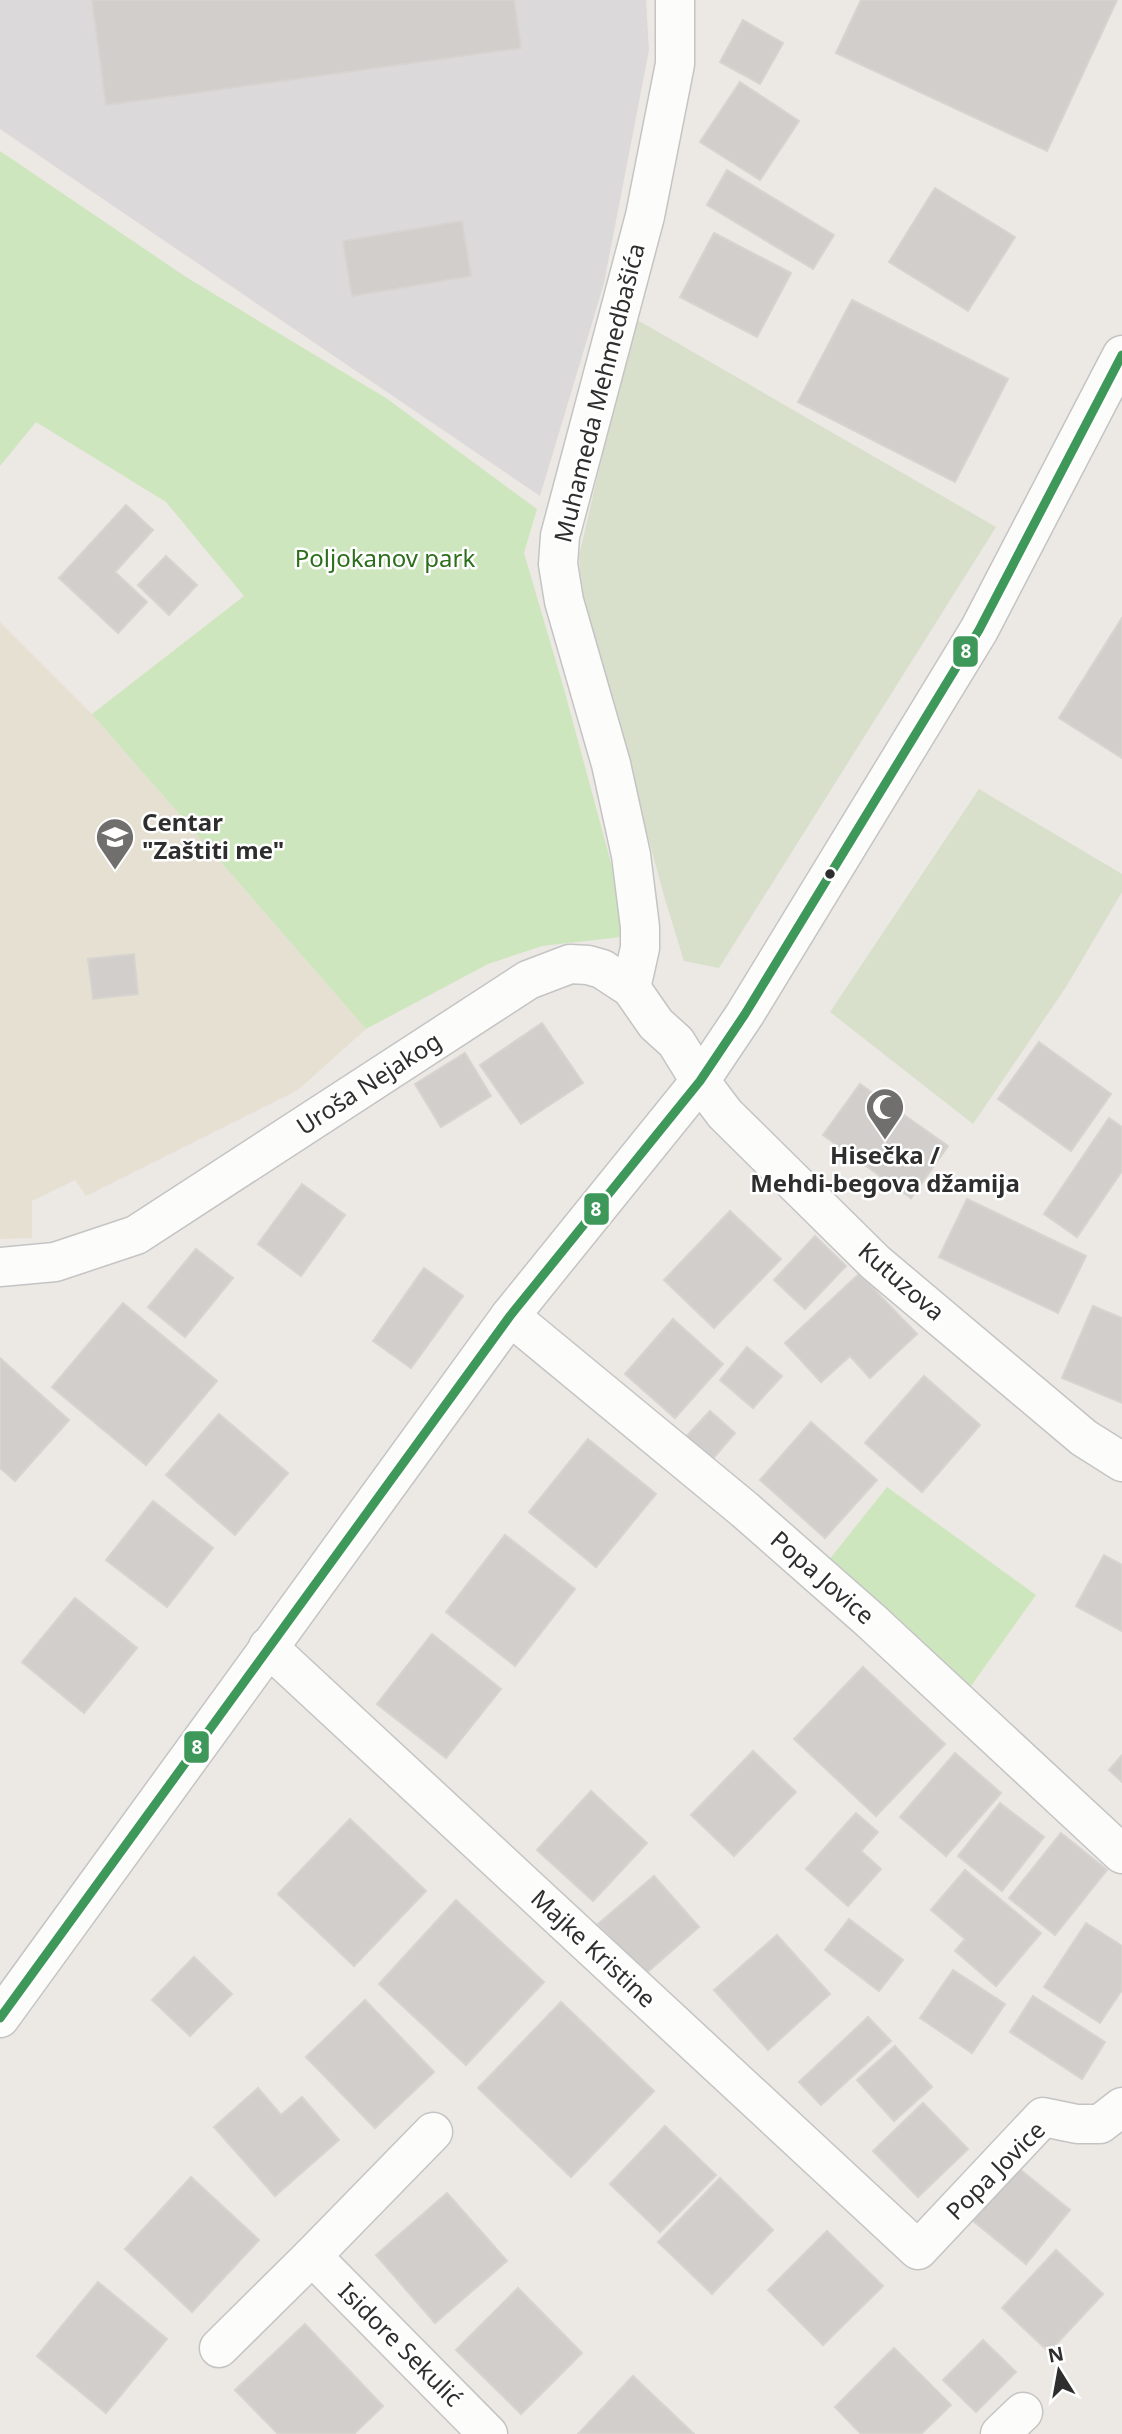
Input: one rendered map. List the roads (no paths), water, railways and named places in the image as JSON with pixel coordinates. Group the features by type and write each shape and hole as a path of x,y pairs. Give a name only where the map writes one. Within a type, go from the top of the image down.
{"street":[{"name":"Muhameda Mehmedbašića","path":"631,988 640,948 640,927 631,855 611,764 564,601 558,564 560,536 645,216 675,64 675,0"},
{"path":"0,2018 510,1316 700,1081 744,1014 979,630 1122,355"},
{"name":"Uroša Nejakog","path":"0,1267 55,1262 136,1235 528,980 570,964 602,969 631,988 656,1024 676,1042 700,1081"},
{"name":"Kutuzova","path":"700,1081 724,1114 876,1263 1084,1438 1122,1462"},
{"name":"Popa Jovice","path":"510,1316 745,1510 870,1620 1122,1854"},
{"name":"Majke Kristine","path":"268,1647 918,2250"},
{"name":"Popa Jovice","path":"918,2250 1043,2117 1077,2124 1100,2124 1122,2107"},
{"path":"219,2348 433,2132"},
{"name":"Isidore Sekulić","path":"312,2256 488,2434"}],"place":[{"name":"Centar \"Zaštiti me\"","path":"115,871"},
{"name":"Hisečka / Mehdi-begova džamija","path":"885,1141"}],"park label":[{"name":"Poljokanov park","path":"385,559"}]}
